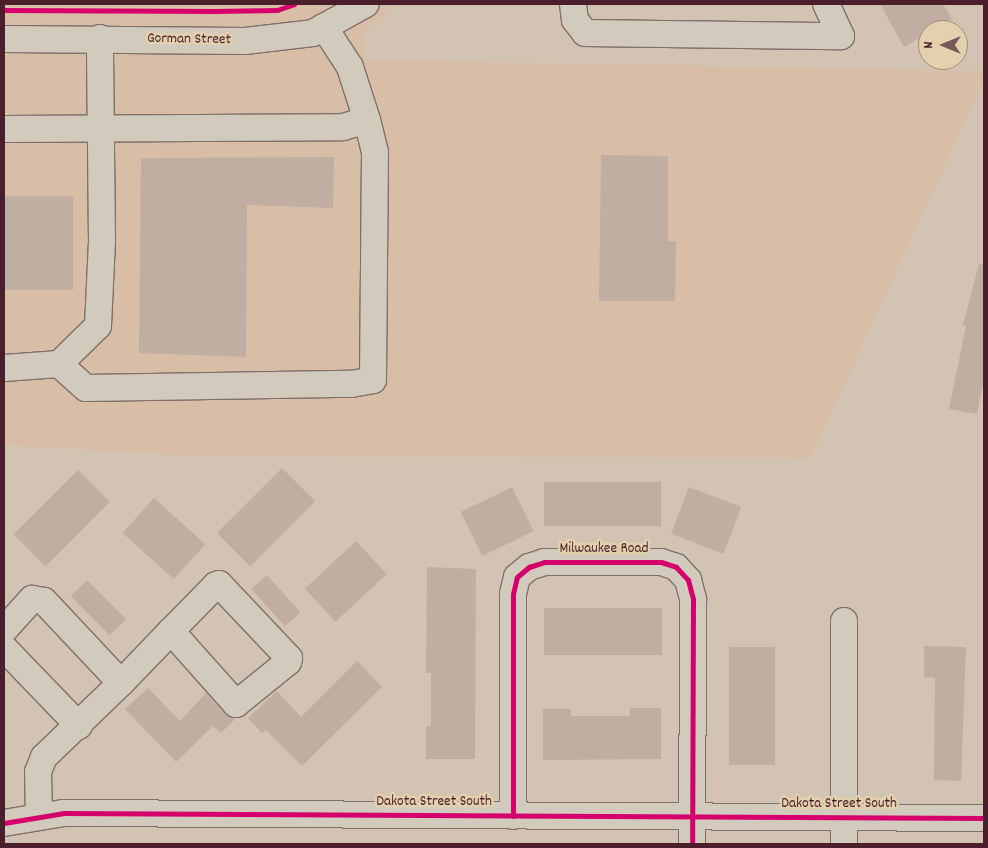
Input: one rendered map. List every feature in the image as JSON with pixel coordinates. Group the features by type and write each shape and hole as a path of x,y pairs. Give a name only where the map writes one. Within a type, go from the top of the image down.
{"street":[{"name":"Gorman Street","path":"4,39 100,38 245,41 313,33 366,4"},
{"path":"573,4 575,20 585,33 841,36 826,4"},
{"path":"59,364 86,388 351,384 373,380 374,152 367,120 350,67 324,27"},
{"path":"4,368 59,364 98,326 102,241 100,38"},
{"path":"4,129 101,126 343,127 367,120"},
{"name":"Milwaukee Road","path":"513,816 513,594 518,577 529,567 544,562 662,562 676,567 688,580 693,599 692,844"},
{"path":"39,817 38,772 44,756 79,726 171,631 219,584 289,658 288,662 236,704 171,631"},
{"path":"4,630 32,600 44,601 121,683"},
{"path":"844,621 844,844"},
{"path":"4,648 79,726"},
{"name":"Dakota Street South","path":"4,823 64,813 691,818 984,818"}],"shaded area":[{"path":"4,4 394,4 363,36 366,60 984,71 984,80 811,458 197,456 4,445"}],"building":[{"path":"880,4 943,4 952,19 918,20 918,39 904,47"},
{"path":"601,155 668,156 668,241 676,241 675,301 599,301"},
{"path":"334,157 333,208 247,205 246,357 139,353 141,158"},
{"path":"4,196 73,196 73,290 4,290"},
{"path":"979,264 984,265 984,378 977,414 949,409 966,326 963,325"},
{"path":"282,468 315,501 250,566 217,533"},
{"path":"78,470 110,502 45,566 14,534"},
{"path":"544,482 661,482 661,526 544,526"},
{"path":"512,487 533,531 482,556 461,512"},
{"path":"689,487 741,507 723,554 671,534"},
{"path":"154,498 205,544 174,579 123,533"},
{"path":"356,541 387,574 335,622 305,589"},
{"path":"427,567 476,569 475,759 426,759 426,726 431,726 431,673 426,673"},
{"path":"267,575 300,612 285,626 251,589"},
{"path":"87,580 126,619 110,635 71,596"},
{"path":"544,608 662,608 662,655 544,655"},
{"path":"924,646 966,647 961,781 934,780 935,678 924,677"},
{"path":"729,647 775,647 775,765 729,765"},
{"path":"357,661 382,687 302,766 266,730 262,733 248,718 277,691 301,717"},
{"path":"148,688 180,721 206,693 225,714 235,719 221,733 213,726 176,762 125,709"},
{"path":"630,708 661,708 661,759 543,760 543,709 571,709 571,716 630,716"}],"cycle path":[{"path":"4,10 277,10 294,4"},
{"path":"513,816 513,594 517,577 529,567 544,562 661,562 676,567 688,580 693,599 692,844"},
{"path":"4,823 64,813 984,818"}]}
